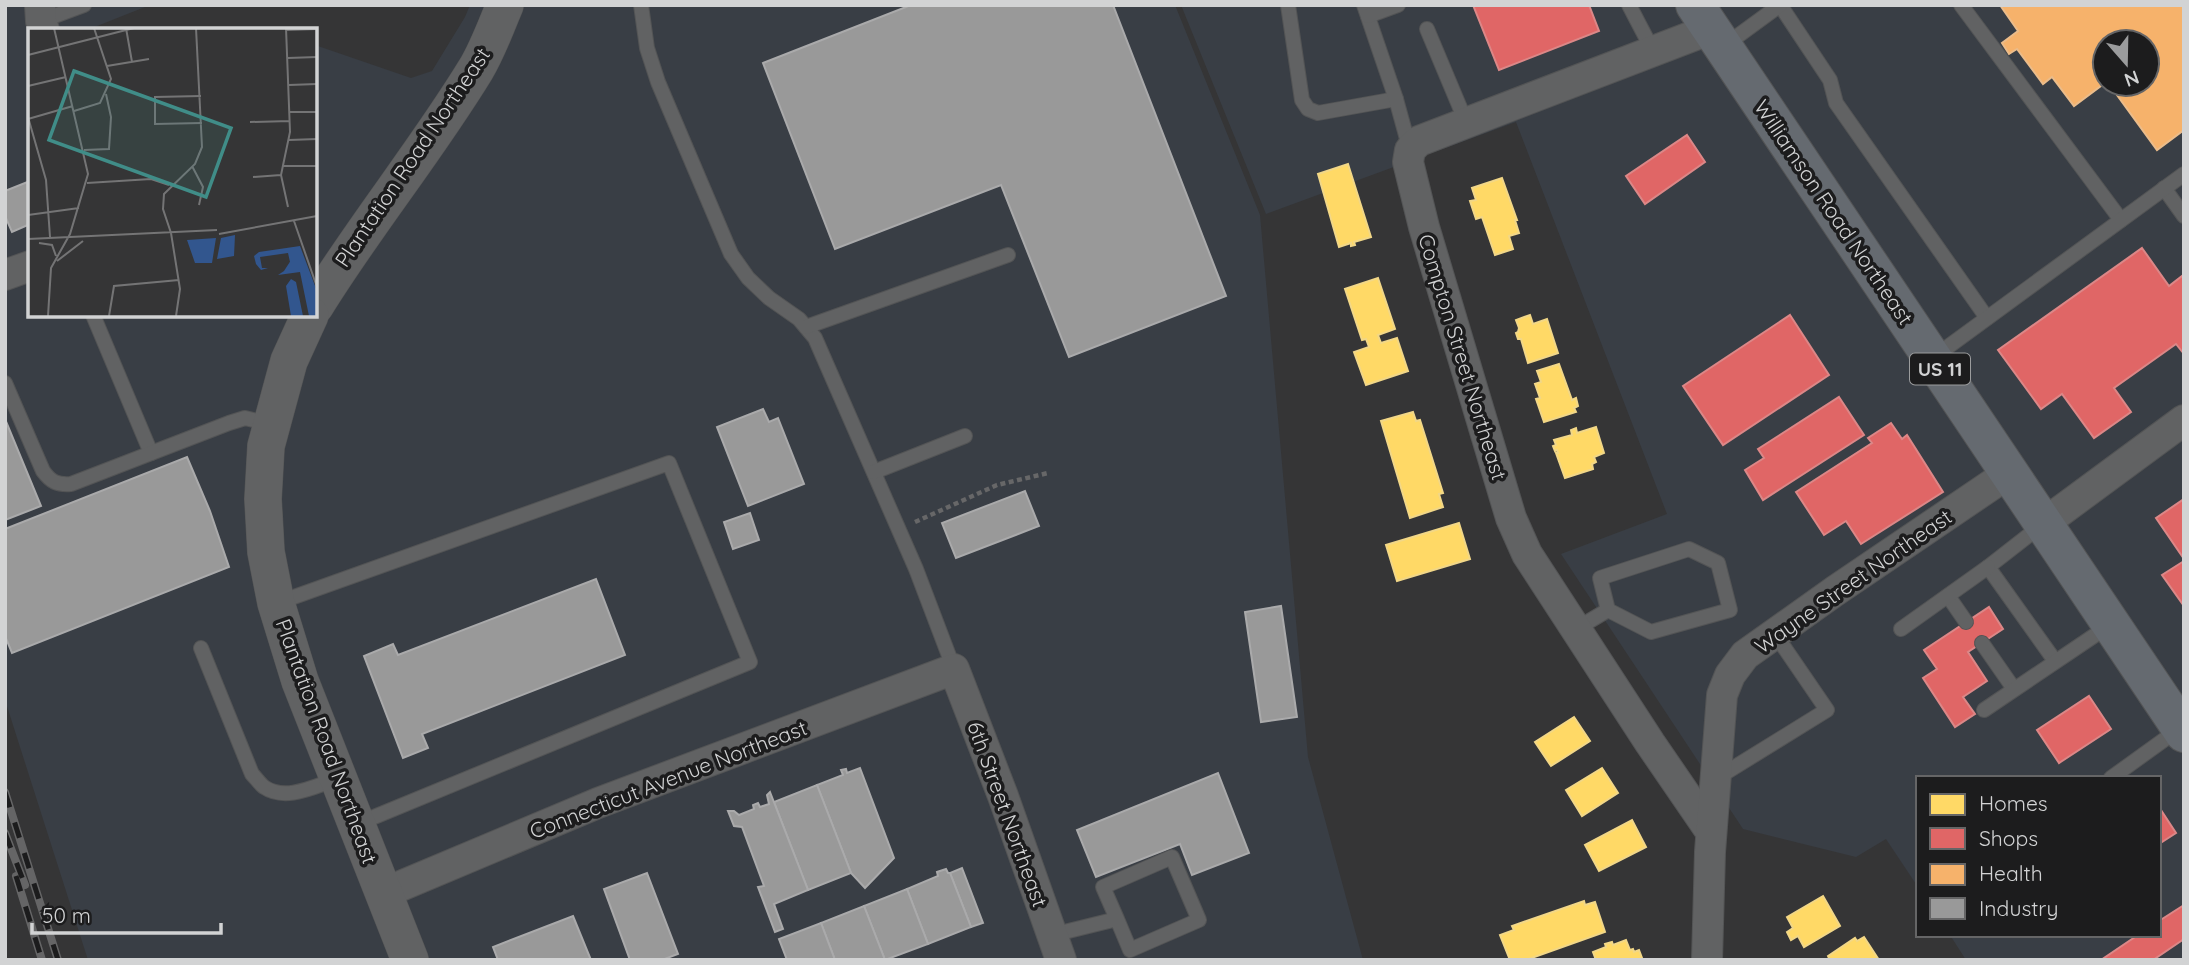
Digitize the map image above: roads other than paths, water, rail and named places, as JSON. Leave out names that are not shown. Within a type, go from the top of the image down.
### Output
[{"type":"main road","name":"Williamson Road Northeast","points":[[1710,27],[2182,731]]},
{"type":"street","name":"Plantation Road Northeast","points":[[317,300],[477,67],[505,5]]},
{"type":"street","points":[[1410,150],[1419,141],[1710,27]]},
{"type":"street","name":"Compton Street Northeast","points":[[1410,150],[1408,162],[1423,227],[1511,518],[1527,554],[1650,743],[1712,832]]},
{"type":"street","points":[[5,275],[28,266]]},
{"type":"street","name":"Plantation Road Northeast","points":[[307,317],[289,361],[266,446],[263,499],[266,552],[276,603],[300,681],[410,960]]},
{"type":"street","points":[[2043,524],[2184,420]]},
{"type":"street","name":"Wayne Street Northeast","points":[[1707,960],[1712,832],[1722,695],[1730,675],[1745,655],[1835,590],[2009,473]]},
{"type":"street","name":"Connecticut Avenue Northeast","points":[[384,893],[598,803],[954,669]]},
{"type":"street","name":"6th Street Northeast","points":[[954,669],[1003,796],[1056,947]]},
{"type":"lane","points":[[41,19],[84,5]]},
{"type":"lane","points":[[641,5],[647,48],[657,82],[731,254],[748,278],[769,298],[799,319],[816,338],[899,531],[954,669]]},
{"type":"lane","points":[[1289,5],[1302,100],[1308,109],[1318,113],[1396,99]]},
{"type":"lane","points":[[1398,5],[1366,11],[1410,150]]},
{"type":"lane","points":[[1629,5],[1653,51]]},
{"type":"lane","points":[[1710,27],[1780,5],[1830,80],[1836,103],[1987,318]]},
{"type":"lane","points":[[1961,5],[2121,220]]},
{"type":"lane","points":[[1427,29],[1466,122]]},
{"type":"lane","points":[[1932,358],[2184,174]]},
{"type":"lane","points":[[2164,188],[2184,216]]},
{"type":"lane","points":[[806,327],[1008,255]]},
{"type":"lane","points":[[94,317],[151,453]]},
{"type":"lane","points":[[5,383],[43,471],[51,482],[62,485],[71,484],[245,418],[271,425]]},
{"type":"lane","points":[[874,472],[965,436]]},
{"type":"lane","points":[[276,603],[669,463],[750,662],[357,824]]},
{"type":"lane","points":[[1901,629],[2043,524]]},
{"type":"lane","points":[[1689,549],[1718,564],[1730,610],[1651,632],[1608,610],[1600,578],[1689,549]]},
{"type":"lane","points":[[1988,566],[2055,662]]},
{"type":"lane","points":[[1948,596],[1966,622]]},
{"type":"lane","points":[[1576,629],[1608,610]]},
{"type":"lane","points":[[1984,710],[2111,625]]},
{"type":"lane","points":[[1717,778],[1827,710],[1775,634]]},
{"type":"lane","points":[[1982,643],[2014,689]]},
{"type":"lane","points":[[201,648],[252,774],[264,787],[276,792],[292,793],[338,778]]},
{"type":"lane","points":[[2114,776],[2182,731]]},
{"type":"lane","points":[[1172,857],[1199,920],[1130,950],[1117,919],[1103,887],[1172,857]]},
{"type":"lane","points":[[1056,947],[1117,919]]},
{"type":"railway","points":[[5,792],[58,960]]},
{"type":"railway","points":[[5,833],[25,885]]},
{"type":"railway","points":[[16,876],[42,960]]}]
